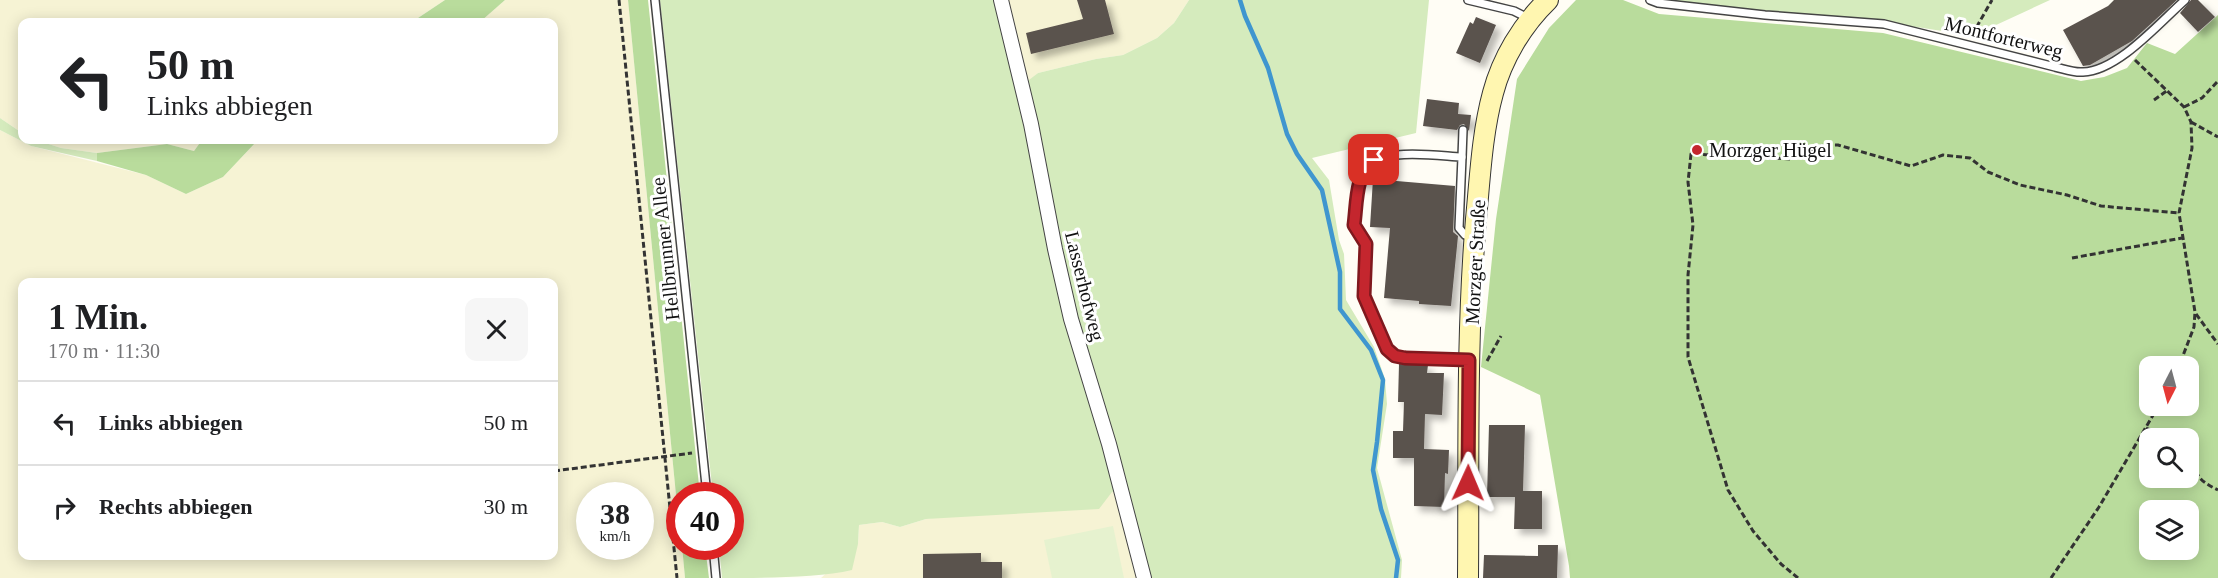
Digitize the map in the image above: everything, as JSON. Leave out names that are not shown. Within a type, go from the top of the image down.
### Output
[{"type":"street","name":"Lasserhofweg","points":[[1001,0],[1035,143],[1054,249],[1071,319],[1109,444],[1144,578]]},
{"type":"street","name":"Morzger Straße","points":[[1468,578],[1477,362],[1475,237],[1487,121],[1493,93],[1511,50],[1531,19],[1548,0]]},
{"type":"lane","name":"Hellbrunner Allee","points":[[655,0],[706,482]]},
{"type":"lane","points":[[1468,0],[1514,11],[1531,19]]},
{"type":"lane","name":"Montforterweg","points":[[1650,0],[1658,3],[1753,14],[1884,24],[2083,72],[2102,67],[2127,52],[2185,0]]},
{"type":"lane","points":[[1463,130],[1459,228],[1465,235],[1475,237]]},
{"type":"lane","points":[[1462,157],[1384,156],[1366,165],[1361,175],[1354,225],[1366,244],[1364,296],[1387,349],[1395,356],[1405,358],[1477,362]]},
{"type":"lane","points":[[714,560],[716,578]]},
{"type":"path","points":[[619,0],[663,457],[677,578]]},
{"type":"path","points":[[1966,45],[1992,0]]},
{"type":"path","points":[[2127,52],[2184,107],[2192,122],[2192,148],[2179,213],[2195,312],[2194,327],[2183,356]]},
{"type":"path","points":[[2184,107],[2202,98],[2218,81]]},
{"type":"path","points":[[2154,100],[2168,90]]},
{"type":"path","points":[[2192,122],[2218,137]]},
{"type":"path","points":[[1798,578],[1781,564],[1753,531],[1728,490],[1688,357],[1688,275],[1693,225],[1688,182],[1691,154],[1792,159],[1823,145],[1839,145],[1911,166],[1943,154],[1970,158],[1988,172],[2020,185],[2067,195],[2101,206],[2179,213]]},
{"type":"path","points":[[2072,258],[2182,238]]},
{"type":"path","points":[[2195,312],[2218,344]]},
{"type":"path","points":[[1477,362],[1501,336]]},
{"type":"path","points":[[2146,428],[2153,416]]},
{"type":"path","points":[[2051,578],[2099,507],[2139,440]]},
{"type":"path","points":[[558,470],[703,452]]},
{"type":"path","points":[[2199,476],[2205,483],[2218,490]]},
{"type":"shaded area","points":[[0,0],[445,0],[418,18],[18,18],[18,130],[0,118]]},
{"type":"shaded area","points":[[505,0],[628,0],[675,482],[666,482],[666,560],[683,560],[685,578],[0,578],[0,130],[18,139],[18,144],[27,144],[146,175],[186,194],[223,177],[254,144],[558,144],[558,18],[485,18]]},
{"type":"shaded area","points":[[1006,0],[1189,0],[1174,23],[1157,38],[1123,55],[1038,73],[1025,84]]},
{"type":"shaded area","points":[[48,144],[167,144],[97,153]]},
{"type":"shaded area","points":[[167,144],[199,144],[194,151]]},
{"type":"shaded area","points":[[1124,489],[1147,578],[821,578],[858,544],[859,525],[882,522],[900,527],[926,519]]},
{"type":"green space","points":[[445,0],[505,0],[485,18],[418,18]]},
{"type":"green space","points":[[628,0],[648,0],[699,482],[675,482]]},
{"type":"green space","points":[[660,0],[1006,0],[1025,83],[1038,73],[1123,55],[1157,38],[1174,23],[1189,0],[1429,0],[1416,133],[1312,158],[1329,180],[1339,240],[1344,254],[1346,300],[1374,347],[1385,379],[1387,404],[1377,468],[1402,560],[1401,578],[1147,578],[1124,489],[1112,492],[1099,509],[926,519],[900,527],[882,522],[859,525],[858,544],[852,570],[806,576],[722,578],[720,560],[744,560],[744,482],[712,482]]},
{"type":"green space","points":[[1576,0],[1623,0],[1659,14],[1883,33],[2081,81],[2104,77],[2127,68],[2147,43],[2175,54],[2218,15],[2218,578],[1570,578],[1540,395],[1481,367],[1496,219],[1517,79],[1549,28]]},
{"type":"green space","points":[[1667,0],[2050,0],[1983,31],[1947,31]]},
{"type":"green space","points":[[0,118],[18,130],[18,139],[0,130]]},
{"type":"green space","points":[[27,144],[48,144],[97,153],[97,161]]},
{"type":"green space","points":[[167,144],[194,151],[199,144],[254,144],[223,177],[186,194],[146,175],[97,161],[97,153]]},
{"type":"green space","points":[[1113,526],[1124,578],[1052,578],[1044,540]]},
{"type":"green space","points":[[683,560],[707,560],[709,578],[685,578]]},
{"type":"building","points":[[1077,0],[1105,0],[1114,34],[1031,54],[1026,33],[1083,19]]},
{"type":"building","points":[[2114,0],[2177,0],[2132,41],[2090,65],[2083,66],[2063,30],[2108,6]]},
{"type":"building","points":[[2191,0],[2198,0],[2215,17],[2198,32],[2180,13]]},
{"type":"building","points":[[1476,17],[1496,25],[1480,63],[1456,53],[1470,22],[1473,24]]},
{"type":"building","points":[[1427,99],[1459,103],[1458,114],[1471,115],[1469,131],[1464,124],[1460,125],[1457,130],[1423,126]]},
{"type":"building","points":[[1373,179],[1455,186],[1453,232],[1458,236],[1451,306],[1419,304],[1419,301],[1384,298],[1390,228],[1370,227]]},
{"type":"building","points":[[1399,364],[1428,365],[1427,373],[1444,373],[1442,415],[1425,414],[1424,449],[1449,450],[1448,474],[1445,473],[1444,507],[1414,506],[1414,458],[1393,458],[1393,431],[1403,431],[1404,402],[1398,402]]},
{"type":"building","points":[[1489,425],[1525,425],[1523,491],[1542,491],[1542,529],[1514,529],[1515,497],[1487,497]]},
{"type":"building","points":[[1538,545],[1558,545],[1557,578],[1483,578],[1484,555],[1538,556]]},
{"type":"building","points":[[981,553],[981,562],[1002,562],[1002,578],[923,578],[923,554]]},
{"type":"waterway","points":[[1240,0],[1268,68],[1287,134],[1297,154],[1322,190],[1340,272],[1340,309],[1371,350],[1383,380],[1373,470],[1381,509],[1398,560],[1396,578]]},
{"type":"place","name":"Morzger Hügel","points":[[1697,150]]},
{"type":"route","points":[[1374,160],[1366,165],[1361,175],[1354,225],[1366,244],[1364,296],[1387,349],[1395,356],[1469,360],[1468,483]]}]
